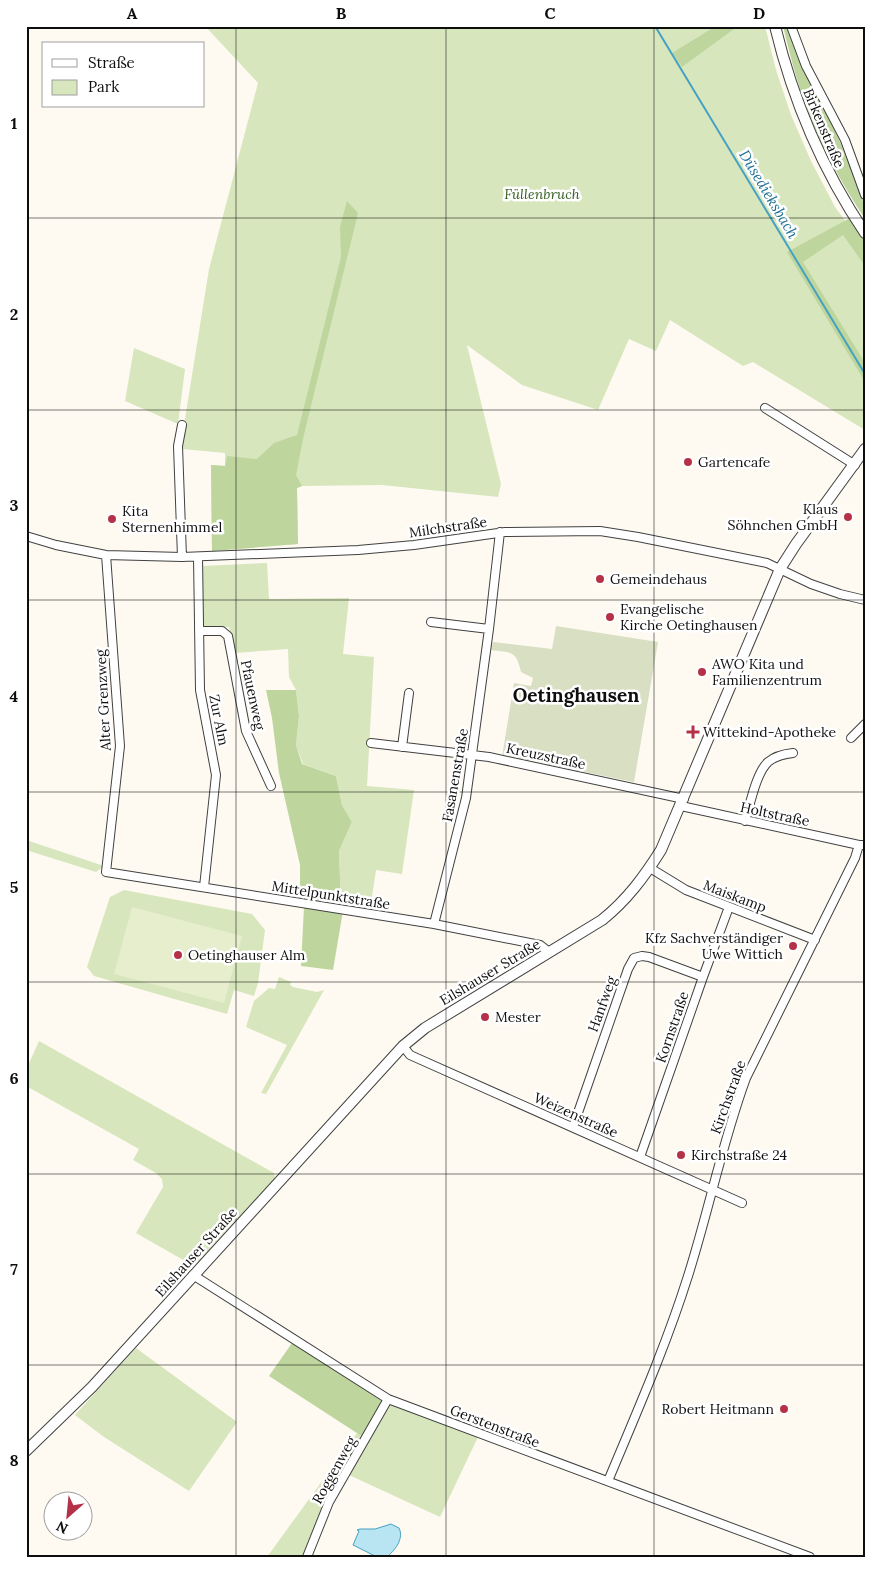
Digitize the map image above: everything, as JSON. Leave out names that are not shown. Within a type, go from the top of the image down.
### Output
[{"type":"street","name":"Birkenstraße","points":[[775,26],[786,68],[808,131],[824,166],[847,207],[865,233]]},
{"type":"street","name":"Birkenstraße","points":[[791,26],[806,66],[844,140],[865,196]]},
{"type":"street","points":[[765,408],[855,465]]},
{"type":"street","points":[[182,425],[178,446],[182,557]]},
{"type":"street","name":"Eilshauser Straße","points":[[26,1451],[92,1388],[403,1046],[425,1028],[585,931],[618,907],[633,891],[661,850],[780,569],[796,544],[865,450]]},
{"type":"street","name":"Milchstraße","points":[[26,536],[56,545],[106,555],[198,557],[358,550],[414,545],[500,532],[600,531],[767,563],[811,584],[865,600]]},
{"type":"street","name":"Fasanenstraße","points":[[434,924],[466,798],[490,629],[500,532]]},
{"type":"street","name":"Alter Grenzweg","points":[[106,555],[120,746],[106,872]]},
{"type":"street","name":"Zur Alm","points":[[198,557],[200,690],[216,775],[204,887]]},
{"type":"street","points":[[430,622],[490,629]]},
{"type":"street","name":"Pfauenweg","points":[[199,632],[222,631],[228,636],[246,731],[271,786]]},
{"type":"street","points":[[402,747],[410,693]]},
{"type":"street","points":[[851,738],[865,724]]},
{"type":"street","name":"Kreuzstraße","points":[[371,743],[472,755],[582,776],[682,802]]},
{"type":"street","points":[[745,821],[765,765],[775,757],[793,753]]},
{"type":"street","name":"Holtstraße","points":[[682,802],[745,821],[862,845]]},
{"type":"street","name":"Kirchstraße","points":[[608,1481],[671,1327],[688,1275],[734,1110],[746,1078],[862,845]]},
{"type":"street","name":"Maiskamp","points":[[650,868],[686,890],[815,940]]},
{"type":"street","name":"Mittelpunktstraße","points":[[106,872],[434,924],[540,944],[549,952]]},
{"type":"street","name":"Kornstraße","points":[[640,1157],[702,977],[729,907]]},
{"type":"street","name":"Hanfweg","points":[[573,1127],[628,968],[634,958],[649,957],[702,977]]},
{"type":"street","name":"Weizenstraße","points":[[403,1046],[410,1054],[742,1203]]},
{"type":"street","name":"Gerstenstraße","points":[[193,1275],[388,1399],[810,1557]]},
{"type":"street","name":"Roggenweg","points":[[307,1557],[329,1502],[388,1399]]},
{"type":"green space","name":"Füllenbruch","points":[[205,26],[765,26],[776,70],[791,115],[811,161],[835,207],[865,248],[865,430],[753,362],[743,366],[670,320],[656,351],[629,339],[598,410],[522,385],[467,345],[501,484],[498,497],[382,485],[302,486],[297,488],[298,544],[212,551],[211,465],[225,466],[225,453],[182,449],[181,444],[209,269],[258,83]]},
{"type":"green space","points":[[716,26],[738,26],[682,67],[672,53]]},
{"type":"green space","points":[[783,26],[787,26],[802,63],[837,134],[861,195],[865,219],[834,167],[814,125],[797,79]]},
{"type":"green space","points":[[347,201],[358,213],[296,475],[302,486],[297,488],[298,544],[212,551],[211,465],[225,466],[227,456],[257,459],[274,443],[297,435],[341,257],[340,227]]},
{"type":"green space","points":[[850,218],[865,240],[865,266],[843,235],[803,262],[865,363],[865,382],[787,252]]},
{"type":"green space","points":[[134,348],[185,369],[178,424],[125,401]]},
{"type":"green space","points":[[267,563],[269,599],[349,598],[343,654],[374,657],[367,786],[414,790],[402,874],[376,870],[370,909],[341,904],[339,851],[352,822],[342,805],[336,776],[303,764],[296,745],[299,716],[296,690],[289,677],[288,649],[235,653],[229,627],[203,628],[202,566]]},
{"type":"green space","points":[[556,626],[658,642],[634,782],[502,757],[514,683],[531,686],[533,678],[521,672],[515,656],[512,654],[491,650],[493,642],[552,649]]},
{"type":"green space","points":[[266,690],[296,690],[299,716],[296,745],[302,764],[336,776],[342,805],[352,822],[339,851],[341,904],[300,898],[300,865],[279,773],[272,718]]},
{"type":"green space","points":[[26,840],[104,866],[96,872],[26,850]]},
{"type":"green space","points":[[124,890],[252,914],[265,930],[258,983],[254,996],[234,990],[227,1014],[94,976],[87,967],[110,897]]},
{"type":"green space","points":[[304,906],[343,911],[333,970],[301,966]]},
{"type":"green space","name":"Oetinghauser Alm","points":[[132,907],[242,936],[224,1003],[114,974]]},
{"type":"green space","points":[[279,977],[291,982],[290,985],[293,987],[317,992],[324,990],[266,1094],[261,1093],[287,1045],[246,1027],[254,1001],[269,988],[275,989]]},
{"type":"green space","points":[[39,1041],[274,1173],[275,1179],[197,1264],[192,1265],[136,1233],[163,1187],[162,1179],[156,1173],[133,1160],[139,1149],[26,1086],[26,1070]]},
{"type":"green space","points":[[292,1343],[383,1401],[363,1437],[269,1376]]},
{"type":"green space","points":[[136,1348],[237,1422],[189,1491],[104,1437],[75,1415]]},
{"type":"green space","points":[[389,1404],[478,1437],[440,1517],[349,1475]]},
{"type":"green space","points":[[357,1433],[363,1437],[304,1557],[267,1557]]},
{"type":"water","points":[[391,1524],[399,1528],[401,1536],[396,1547],[388,1556],[377,1557],[353,1545],[359,1531],[357,1530],[375,1529]]},
{"type":"waterway","name":"Düsedieksbach","points":[[655,26],[865,374]]},
{"type":"place","name":"Gartencafe","points":[[688,462]]},
{"type":"place","name":"Klaus Söhnchen GmbH","points":[[848,517]]},
{"type":"place","name":"Kita Sternenhimmel","points":[[112,519]]},
{"type":"place","name":"Gemeindehaus","points":[[600,579]]},
{"type":"place","name":"Evangelische Kirche Oetinghausen","points":[[610,617]]},
{"type":"place","name":"AWO Kita und Familienzentrum","points":[[702,672]]},
{"type":"place","name":"Wittekind-Apotheke","points":[[693,732]]},
{"type":"place","name":"Kfz Sachverständiger Uwe Wittich","points":[[793,946]]},
{"type":"place","name":"Oetinghauser Alm","points":[[178,955]]},
{"type":"place","name":"Mester","points":[[485,1017]]},
{"type":"place","name":"Kirchstraße 24","points":[[681,1155]]},
{"type":"place","name":"Robert Heitmann","points":[[784,1409]]},
{"type":"district","name":"Oetinghausen","points":[[576,695]]}]
